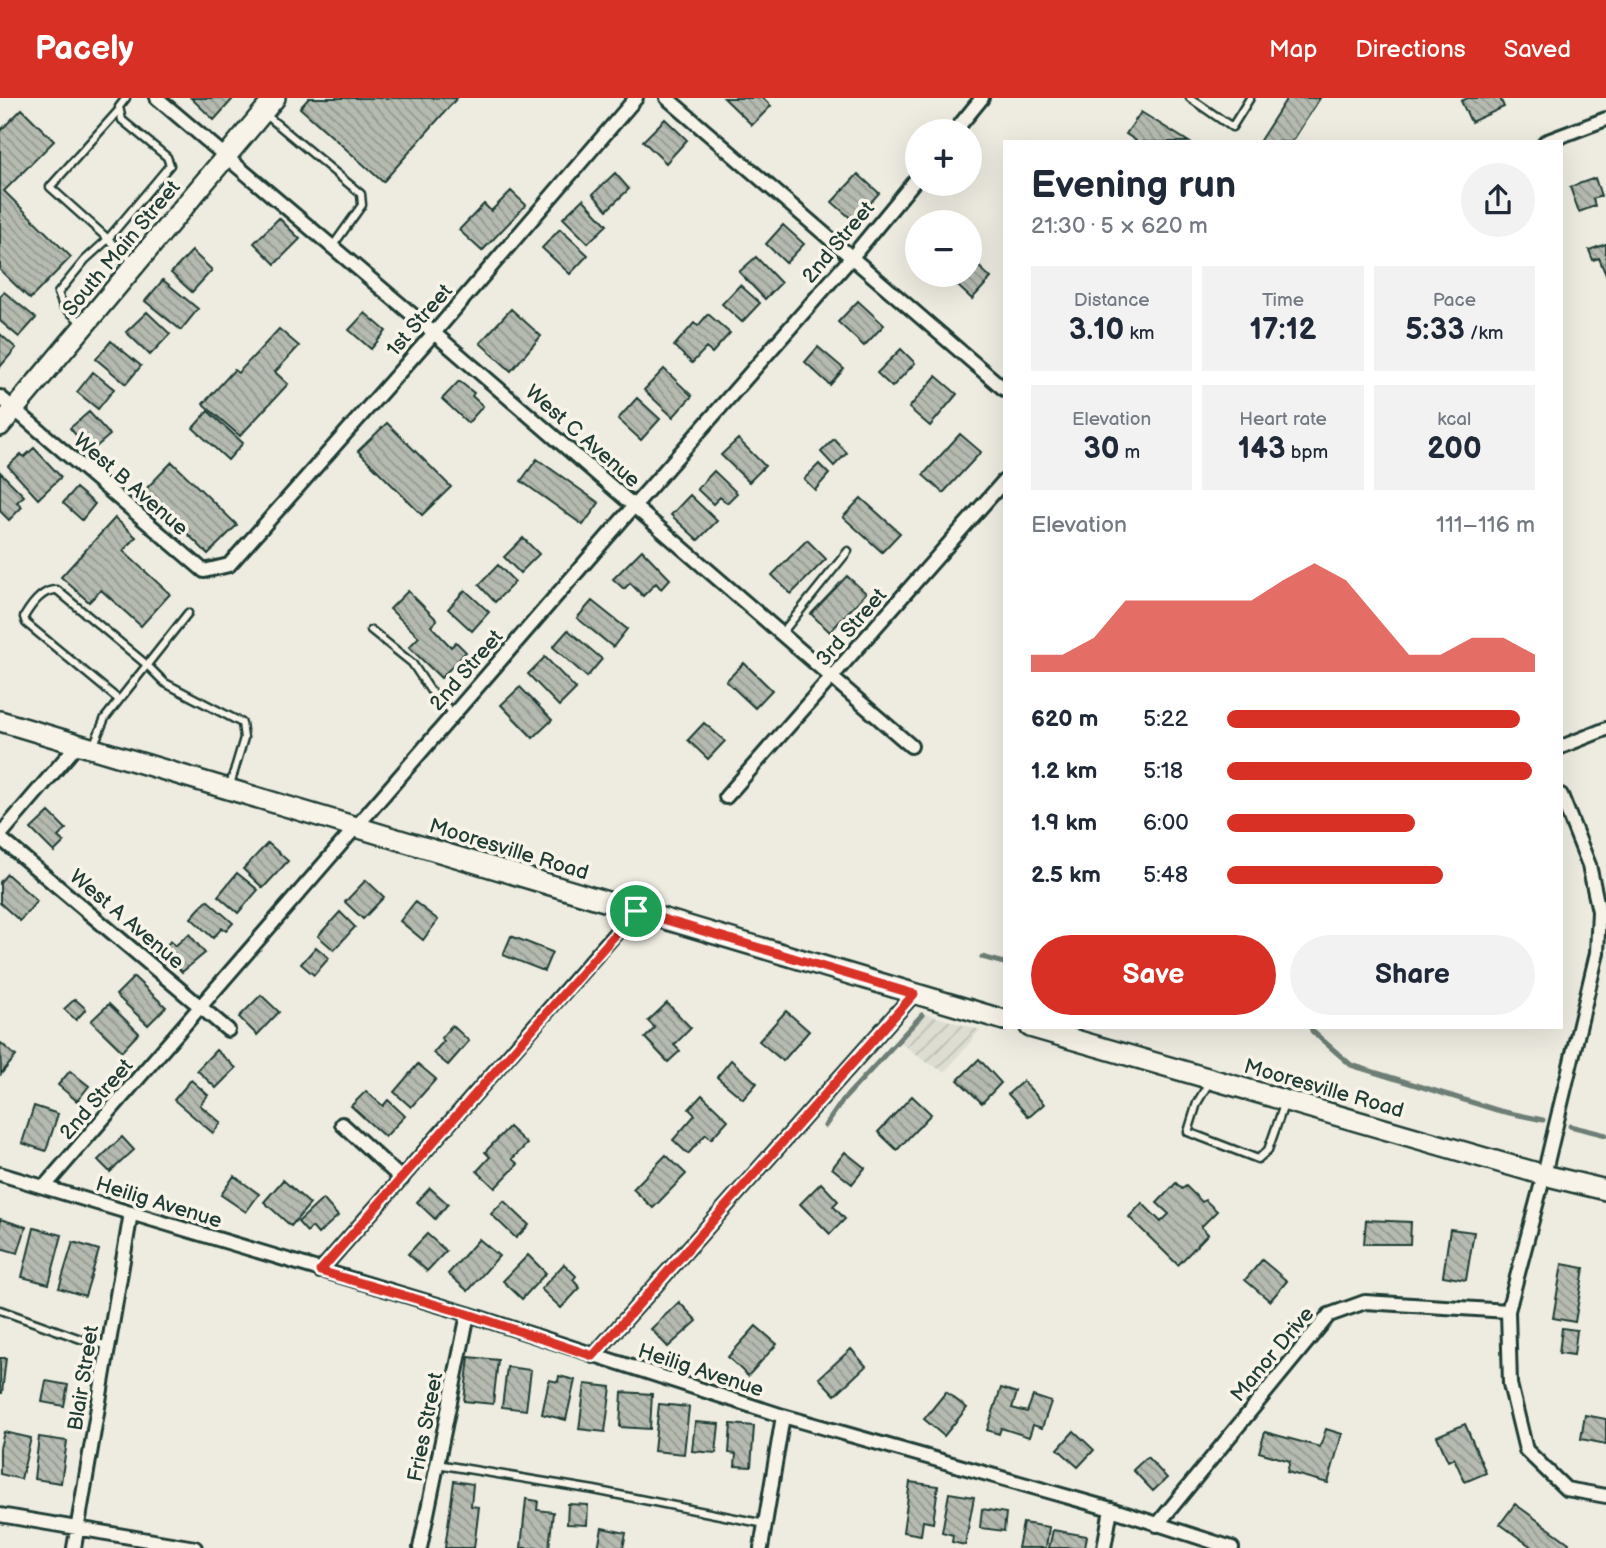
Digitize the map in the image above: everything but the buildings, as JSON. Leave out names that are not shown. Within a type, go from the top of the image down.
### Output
[{"type":"main road","name":"South Main Street","points":[[0,426],[7,403],[85,326],[270,105]]},
{"type":"main road","name":"Mooresville Road","points":[[0,721],[1003,1020]]},
{"type":"main road","name":"Mooresville Road","points":[[1037,1029],[1544,1175],[1606,1190]]},
{"type":"street","name":"West C Avenue","points":[[157,98],[911,746]]},
{"type":"street","name":"1st Street","points":[[229,565],[636,98]]},
{"type":"street","points":[[667,98],[1003,388]]},
{"type":"street","points":[[965,119],[982,98]]},
{"type":"street","points":[[1550,140],[1606,119]]},
{"type":"street","name":"2nd Street","points":[[44,1188],[905,193]]},
{"type":"street","name":"West B Avenue","points":[[7,403],[204,571],[229,565]]},
{"type":"street","name":"3rd Street","points":[[726,797],[1003,482]]},
{"type":"street","points":[[1563,746],[1606,729]]},
{"type":"street","points":[[0,836],[84,747]]},
{"type":"street","points":[[1563,800],[1589,865],[1599,911],[1597,953],[1544,1175],[1508,1311],[1510,1384],[1526,1450],[1566,1489],[1606,1496]]},
{"type":"street","name":"West A Avenue","points":[[0,836],[228,1030]]},
{"type":"street","points":[[320,1271],[636,911]]},
{"type":"street","points":[[593,1356],[914,994]]},
{"type":"street","points":[[342,1124],[402,1179]]},
{"type":"street","name":"Heilig Avenue","points":[[0,1174],[468,1314],[783,1416],[1111,1509],[1232,1548]]},
{"type":"street","name":"Blair Street","points":[[74,1548],[131,1213]]},
{"type":"street","name":"Manor Drive","points":[[1157,1525],[1329,1314],[1365,1302],[1508,1311]]},
{"type":"street","name":"Fries Street","points":[[420,1548],[468,1314]]},
{"type":"street","points":[[761,1548],[783,1416]]},
{"type":"street","points":[[1104,1548],[1111,1509]]},
{"type":"street","points":[[0,1515],[195,1548]]},
{"type":"lane","points":[[126,98],[119,110],[50,187],[136,265]]},
{"type":"lane","points":[[1190,98],[1232,127],[1250,98]]},
{"type":"lane","points":[[270,105],[360,194],[362,205],[332,247]]},
{"type":"lane","points":[[85,326],[63,306],[58,293],[170,165],[167,157],[122,120],[119,110]]},
{"type":"lane","points":[[782,633],[848,551]]},
{"type":"lane","points":[[119,700],[26,623],[24,617],[27,611],[44,593],[57,590],[165,683],[242,723],[244,738],[229,789]]},
{"type":"lane","points":[[84,747],[188,613]]},
{"type":"lane","points":[[371,631],[412,663],[430,690],[454,714]]},
{"type":"lane","points":[[1211,1079],[1197,1103],[1188,1132],[1258,1159],[1268,1150],[1286,1101]]},
{"type":"lane","points":[[0,1310],[89,1342],[107,1345]]},
{"type":"lane","points":[[437,1464],[594,1490],[765,1524]]},
{"type":"shaded area","points":[[920,1012],[980,1030],[945,1072],[924,1061],[896,1039]]},
{"type":"waterway","points":[[982,957],[1003,963]]},
{"type":"waterway","points":[[825,1126],[843,1100],[922,1015]]},
{"type":"waterway","points":[[1312,1029],[1351,1065],[1500,1111],[1543,1120]]},
{"type":"waterway","points":[[1570,1126],[1606,1135]]},
{"type":"route","points":[[636,911],[914,994],[593,1356],[468,1314],[320,1271],[402,1179],[636,911]]}]
